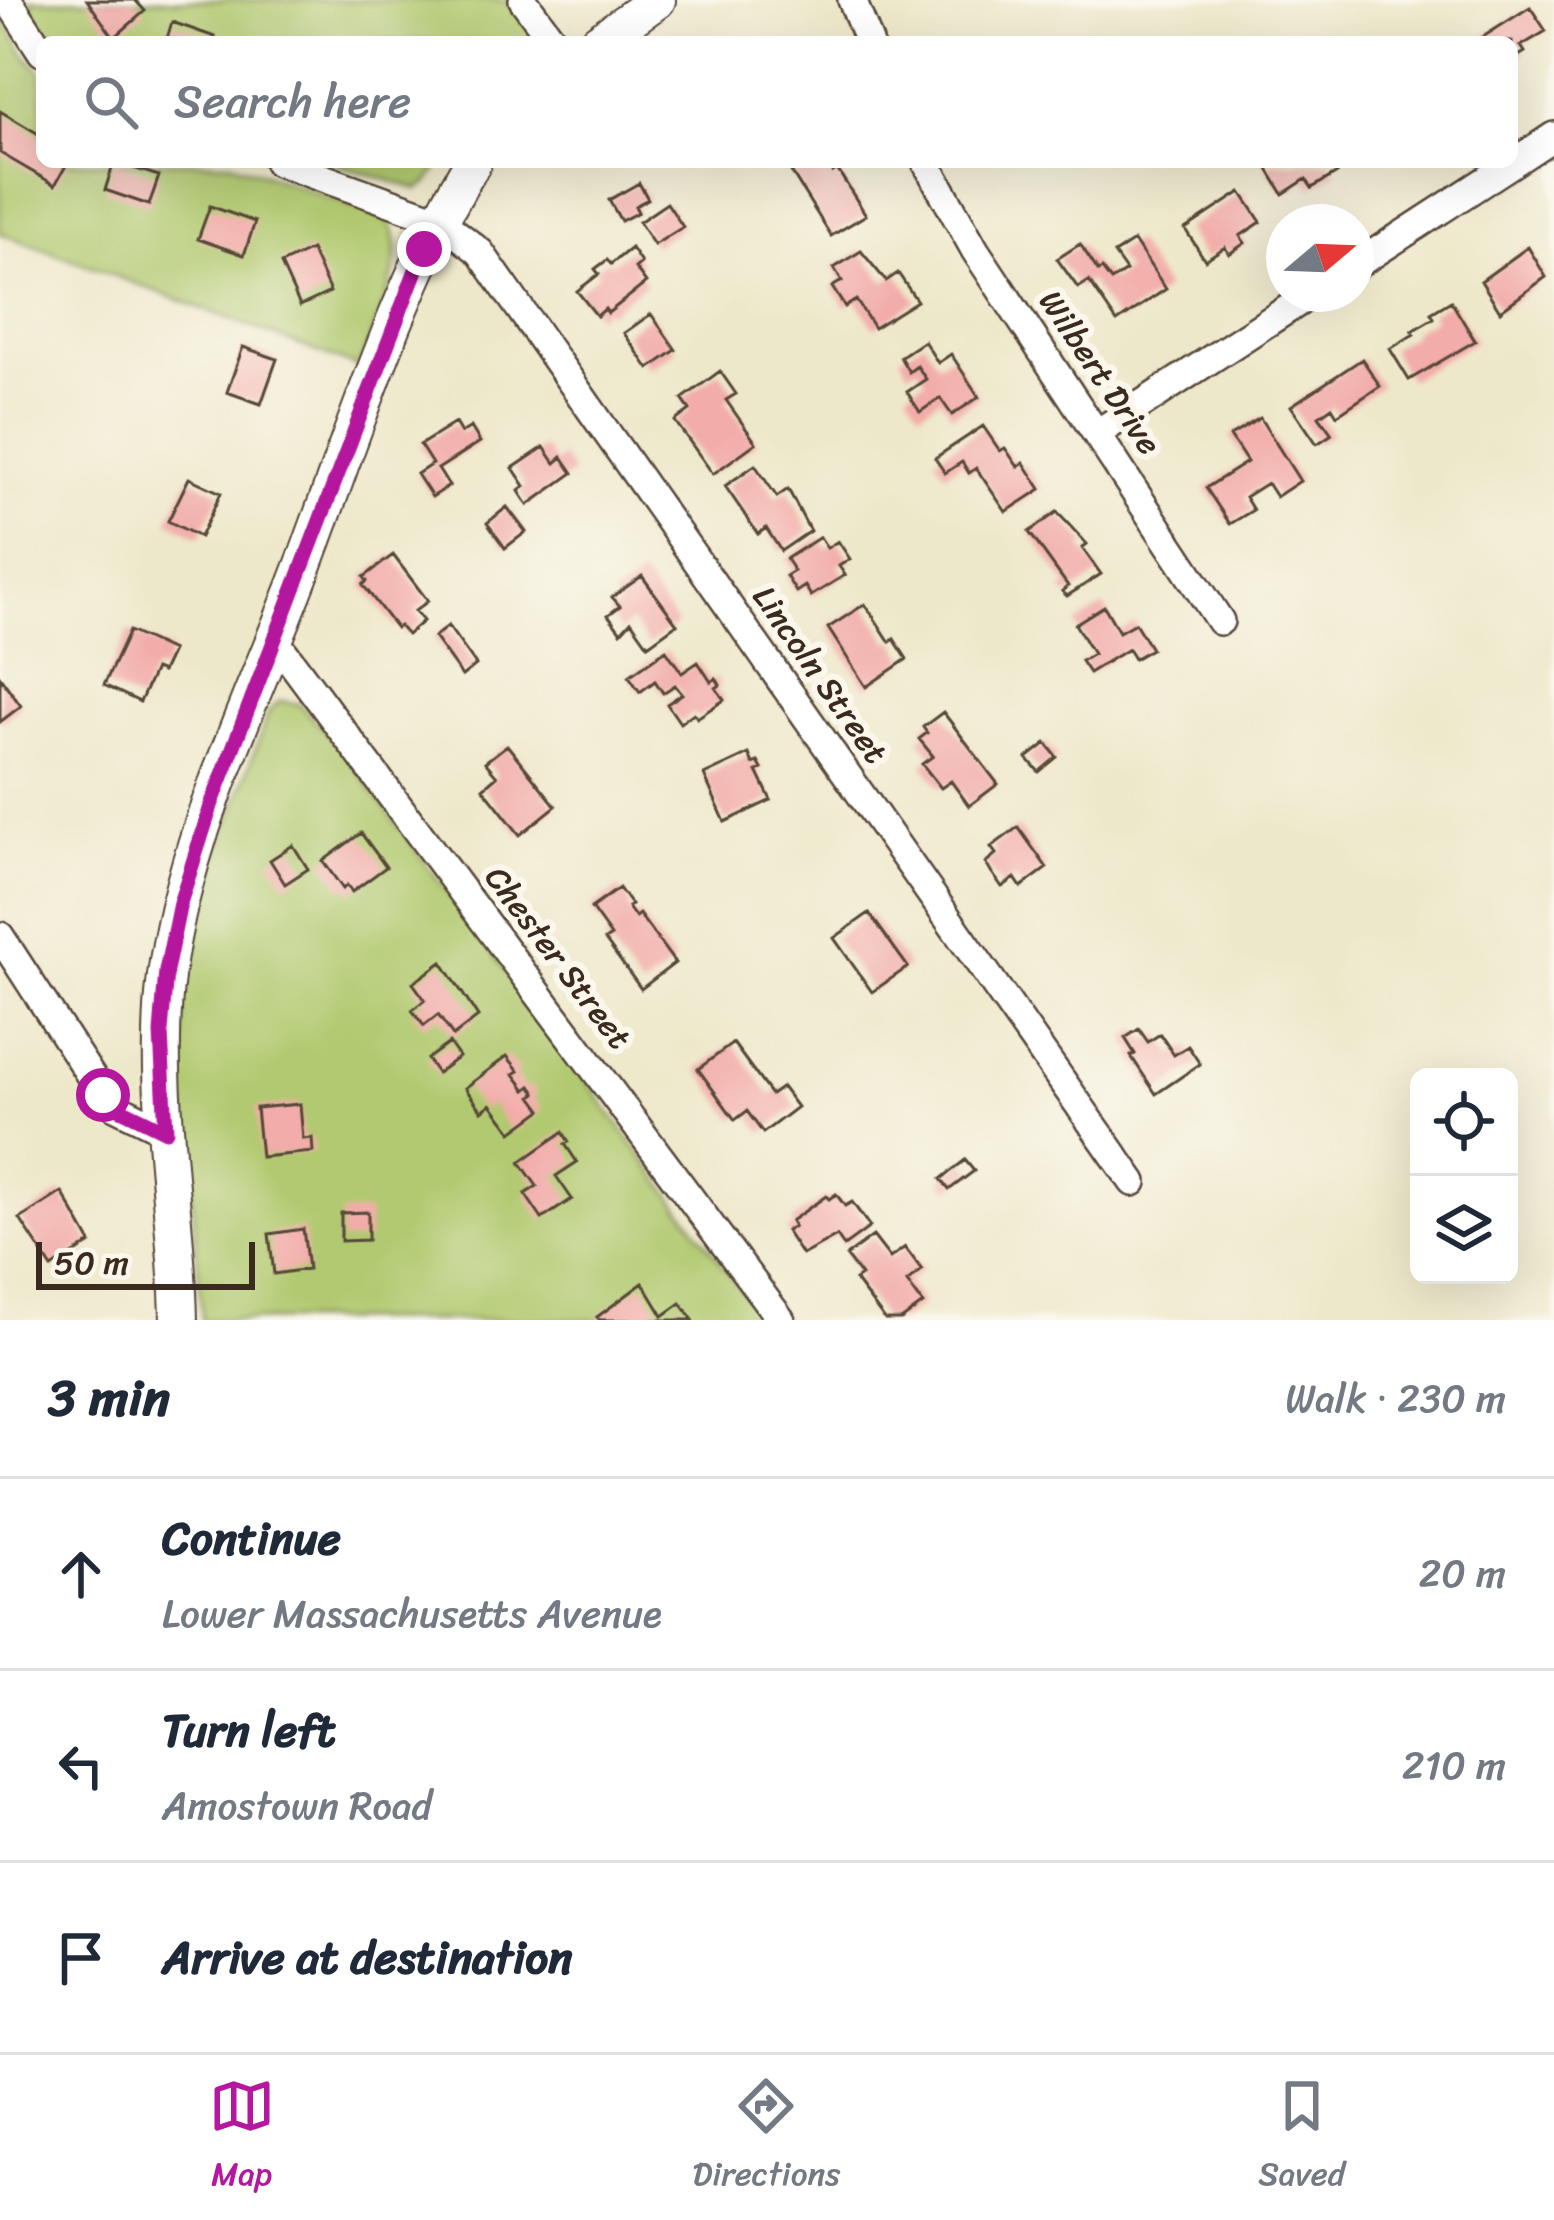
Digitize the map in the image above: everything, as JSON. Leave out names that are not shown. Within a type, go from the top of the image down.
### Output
[{"type":"street","points":[[8,0],[36,43]]},
{"type":"street","points":[[524,0],[550,36]]},
{"type":"street","points":[[606,36],[657,0]]},
{"type":"street","points":[[852,0],[866,36]]},
{"type":"street","points":[[1518,159],[1554,136]]},
{"type":"street","points":[[295,168],[438,219]]},
{"type":"street","points":[[179,1320],[161,1033],[172,940],[212,803],[438,219],[469,168]]},
{"type":"street","name":"Wilbert Drive","points":[[929,168],[976,250],[1220,621]]},
{"type":"street","points":[[1374,253],[1505,168]]},
{"type":"street","name":"Lincoln Street","points":[[438,219],[480,252],[1133,1182]]},
{"type":"street","points":[[1099,432],[1283,312]]},
{"type":"street","name":"Chester Street","points":[[275,640],[781,1320]]},
{"type":"street","points":[[0,935],[103,1095],[166,1131]]},
{"type":"green space","points":[[29,0],[510,0],[532,36],[48,36]]},
{"type":"green space","points":[[0,15],[36,66],[36,168],[248,168],[386,218],[396,250],[388,291],[358,367],[0,233]]},
{"type":"green space","points":[[348,168],[438,168],[418,189]]},
{"type":"green space","points":[[280,701],[299,704],[341,748],[763,1320],[202,1320],[183,1084],[184,987],[200,902],[269,711]]},
{"type":"building","points":[[87,0],[135,0],[145,11],[113,36]]},
{"type":"building","points":[[1530,7],[1546,31],[1521,46],[1525,52],[1518,56],[1518,36],[1484,36]]},
{"type":"building","points":[[172,22],[212,36],[168,36]]},
{"type":"building","points":[[0,111],[36,132],[36,168],[65,168],[55,185],[0,153]]},
{"type":"building","points":[[112,168],[159,176],[149,205],[105,190]]},
{"type":"building","points":[[789,168],[837,169],[866,215],[831,236]]},
{"type":"building","points":[[1267,168],[1334,168],[1337,173],[1312,188],[1306,179],[1283,194]]},
{"type":"building","points":[[639,183],[648,199],[635,206],[638,212],[621,221],[609,200]]},
{"type":"building","points":[[1241,192],[1261,222],[1240,236],[1245,243],[1229,254],[1225,247],[1205,260],[1185,229]]},
{"type":"building","points":[[667,203],[683,227],[654,245],[639,222]]},
{"type":"building","points":[[210,206],[255,222],[244,255],[198,239]]},
{"type":"building","points":[[1134,241],[1166,289],[1117,322],[1089,281],[1078,288],[1057,259],[1080,244],[1111,281],[1126,271],[1114,254]]},
{"type":"building","points":[[1528,247],[1546,277],[1500,311],[1481,281]]},
{"type":"building","points":[[631,248],[641,263],[635,268],[646,283],[608,313],[605,309],[597,316],[577,291],[599,274],[595,269],[607,260],[611,264]]},
{"type":"building","points":[[311,250],[330,292],[300,306],[281,264]]},
{"type":"building","points":[[861,251],[886,281],[898,273],[917,301],[874,328],[856,300],[845,307],[832,287],[842,281],[834,268]]},
{"type":"building","points":[[1451,301],[1475,341],[1409,380],[1390,349]]},
{"type":"building","points":[[651,314],[676,350],[649,369],[624,333]]},
{"type":"building","points":[[924,341],[938,363],[951,354],[979,397],[952,415],[940,398],[920,412],[907,392],[926,379],[917,366],[909,372],[900,357]]},
{"type":"building","points":[[243,347],[277,359],[261,404],[227,392]]},
{"type":"building","points":[[1362,359],[1380,386],[1337,415],[1332,407],[1319,416],[1332,434],[1317,444],[1291,406]]},
{"type":"building","points":[[720,371],[736,394],[726,400],[756,443],[713,474],[675,421],[690,410],[682,399]]},
{"type":"building","points":[[1260,418],[1300,481],[1276,497],[1267,483],[1245,497],[1253,510],[1230,524],[1206,488],[1247,462],[1230,436]]},
{"type":"building","points":[[455,423],[461,433],[471,427],[480,442],[438,469],[449,486],[432,497],[417,474],[432,464],[420,445]]},
{"type":"building","points":[[983,426],[1000,451],[1005,448],[1018,467],[1024,463],[1041,489],[1006,512],[976,468],[969,473],[962,462],[945,473],[935,458]]},
{"type":"building","points":[[544,447],[555,463],[562,457],[573,473],[528,505],[519,491],[525,486],[513,468]]},
{"type":"building","points":[[755,465],[777,497],[788,489],[810,531],[781,551],[766,528],[758,534],[725,486]]},
{"type":"building","points":[[189,478],[221,493],[200,537],[168,521]]},
{"type":"building","points":[[507,507],[526,532],[505,548],[487,523]]},
{"type":"building","points":[[1057,512],[1087,544],[1082,548],[1101,574],[1067,596],[1062,591],[1068,586],[1029,532]]},
{"type":"building","points":[[820,537],[827,548],[838,541],[850,559],[839,566],[845,575],[811,596],[805,586],[796,592],[786,576],[794,571],[786,559]]},
{"type":"building","points":[[393,555],[428,601],[415,611],[423,621],[407,635],[396,628],[363,585],[364,577]]},
{"type":"building","points":[[642,576],[677,624],[648,645],[631,621],[621,632],[608,615],[620,606],[612,597]]},
{"type":"building","points":[[865,604],[907,659],[866,687],[828,628]]},
{"type":"building","points":[[1104,606],[1119,632],[1135,623],[1151,649],[1134,659],[1128,649],[1089,673],[1081,661],[1093,654],[1075,624]]},
{"type":"building","points":[[448,626],[476,665],[462,676],[434,637]]},
{"type":"building","points":[[129,631],[172,651],[162,672],[155,669],[140,702],[104,685]]},
{"type":"building","points":[[666,650],[682,673],[698,662],[711,682],[716,678],[724,700],[680,723],[667,704],[682,694],[675,685],[663,693],[655,681],[640,692],[629,676]]},
{"type":"building","points":[[0,677],[21,706],[0,722]]},
{"type":"building","points":[[943,712],[998,784],[969,806],[951,781],[941,788],[922,764],[933,756],[919,739],[927,733],[923,727]]},
{"type":"building","points":[[1046,743],[1057,757],[1039,772],[1027,758]]},
{"type":"building","points":[[507,745],[556,806],[520,835],[483,788],[497,776],[485,762]]},
{"type":"building","points":[[749,754],[762,769],[757,771],[771,800],[725,822],[704,775]]},
{"type":"building","points":[[1018,827],[1047,868],[1021,887],[1015,878],[1002,887],[985,863],[996,854],[991,847]]},
{"type":"building","points":[[361,833],[386,867],[352,892],[347,885],[343,889],[323,861]]},
{"type":"building","points":[[293,845],[308,869],[285,884],[270,860]]},
{"type":"building","points":[[619,888],[635,917],[639,914],[675,963],[641,989],[605,940],[611,936],[591,908]]},
{"type":"building","points":[[869,913],[908,967],[872,992],[834,938]]},
{"type":"building","points":[[442,962],[478,1017],[453,1036],[438,1015],[424,1026],[412,1010],[425,1000],[413,983]]},
{"type":"building","points":[[1139,1029],[1148,1042],[1160,1034],[1174,1055],[1188,1046],[1200,1064],[1156,1094],[1125,1038]]},
{"type":"building","points":[[449,1043],[459,1057],[437,1073],[427,1059]]},
{"type":"building","points":[[733,1043],[771,1095],[782,1087],[797,1107],[763,1133],[747,1111],[735,1120],[698,1069]]},
{"type":"building","points":[[507,1056],[526,1090],[531,1086],[536,1093],[532,1096],[542,1110],[512,1132],[491,1104],[482,1111],[465,1088]]},
{"type":"building","points":[[300,1104],[303,1139],[312,1138],[313,1152],[261,1157],[256,1108]]},
{"type":"building","points":[[563,1132],[577,1162],[556,1176],[572,1199],[542,1219],[525,1194],[537,1186],[520,1162]]},
{"type":"building","points":[[965,1160],[974,1171],[949,1190],[941,1179]]},
{"type":"building","points":[[62,1192],[91,1243],[52,1268],[20,1219]]},
{"type":"building","points":[[836,1194],[845,1206],[852,1202],[870,1227],[844,1246],[837,1236],[802,1255],[786,1231],[794,1226],[791,1221]]},
{"type":"building","points":[[368,1212],[368,1240],[341,1241],[341,1213]]},
{"type":"building","points":[[303,1229],[308,1269],[274,1274],[269,1234]]},
{"type":"building","points":[[873,1236],[890,1258],[905,1247],[922,1270],[907,1282],[923,1304],[901,1320],[885,1320],[855,1280],[861,1276],[846,1256]]},
{"type":"building","points":[[643,1283],[663,1316],[681,1303],[693,1320],[597,1317]]},
{"type":"route","points":[[103,1095],[166,1131],[161,1033],[166,971],[180,903],[212,803],[424,249]]}]
